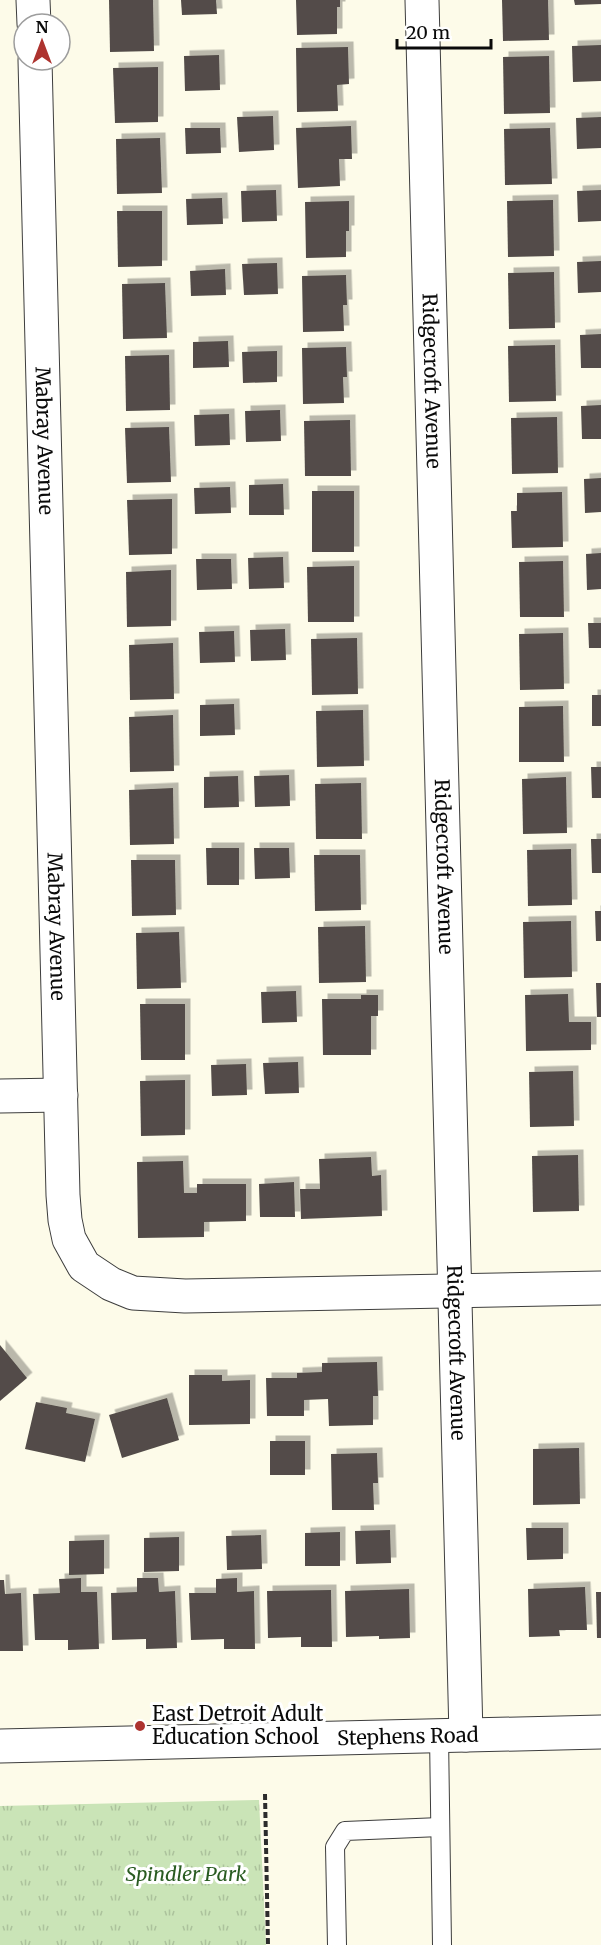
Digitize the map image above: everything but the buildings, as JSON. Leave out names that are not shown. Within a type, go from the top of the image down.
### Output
[{"type":"street","name":"Ridgecroft Avenue","points":[[422,0],[454,1291],[452,1735]]},
{"type":"street","name":"Mabray Avenue","points":[[35,72],[63,1195],[69,1239],[84,1266],[111,1284],[133,1293],[184,1296],[601,1288]]},
{"type":"street","points":[[0,1096],[61,1095]]},
{"type":"street","name":"Stephens Road","points":[[0,1746],[601,1732]]},
{"type":"lane","points":[[442,1945],[440,1827],[452,1735]]},
{"type":"lane","points":[[337,1945],[335,1847],[345,1831],[440,1827]]},
{"type":"path","points":[[265,1794],[268,1945]]},
{"type":"green space","name":"Spindler Park","points":[[259,1800],[266,1945],[0,1945],[0,1806]]},
{"type":"place","name":"East Detroit Adult Education School","points":[[140,1726]]}]
